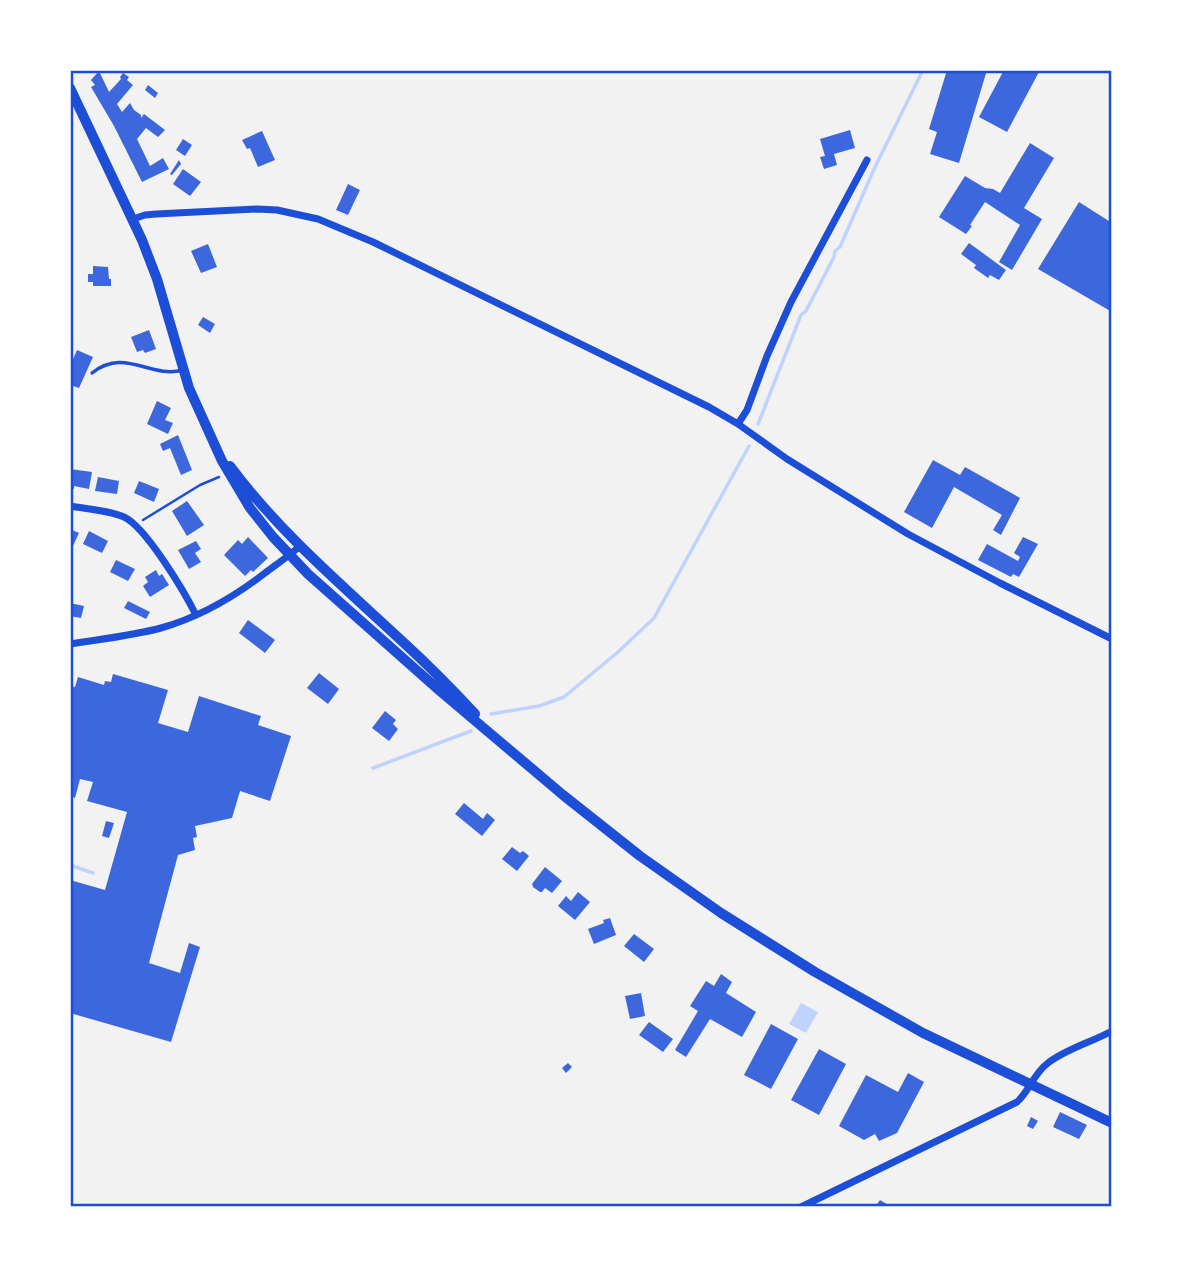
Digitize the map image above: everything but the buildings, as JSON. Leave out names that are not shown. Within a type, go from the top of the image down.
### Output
[{"type":"street","points":[[70,88],[133,219],[157,279],[196,406],[229,475],[250,508],[290,555],[334,598],[563,795],[623,843],[728,918],[863,1000],[952,1048],[1109,1121]]},
{"type":"street","points":[[738,425],[747,410],[787,309],[867,160]]},
{"type":"street","points":[[133,219],[156,214],[257,209],[287,211],[318,219],[360,236],[689,397],[738,425],[787,459],[908,534],[1112,639]]},
{"type":"street","points":[[214,443],[251,493],[300,546],[418,656],[503,743]]},
{"type":"street","points":[[70,506],[120,515],[136,525],[148,538],[196,615]]},
{"type":"street","points":[[70,645],[161,628],[196,615],[236,594],[300,546]]},
{"type":"street","points":[[801,1207],[1017,1101],[1046,1064],[1112,1031]]},
{"type":"lane","points":[[92,373],[103,365],[115,362],[128,362],[170,372],[183,370]]},
{"type":"path","points":[[136,525],[206,482],[229,475]]},
{"type":"water","points":[[801,1003],[818,1012],[806,1033],[789,1024]]},
{"type":"waterway","points":[[758,424],[801,315],[806,311],[835,251],[840,247],[875,167],[923,70]]},
{"type":"waterway","points":[[491,714],[539,706],[564,697],[654,618],[749,446]]},
{"type":"waterway","points":[[373,768],[471,731]]},
{"type":"waterway","points":[[70,865],[93,873]]}]
